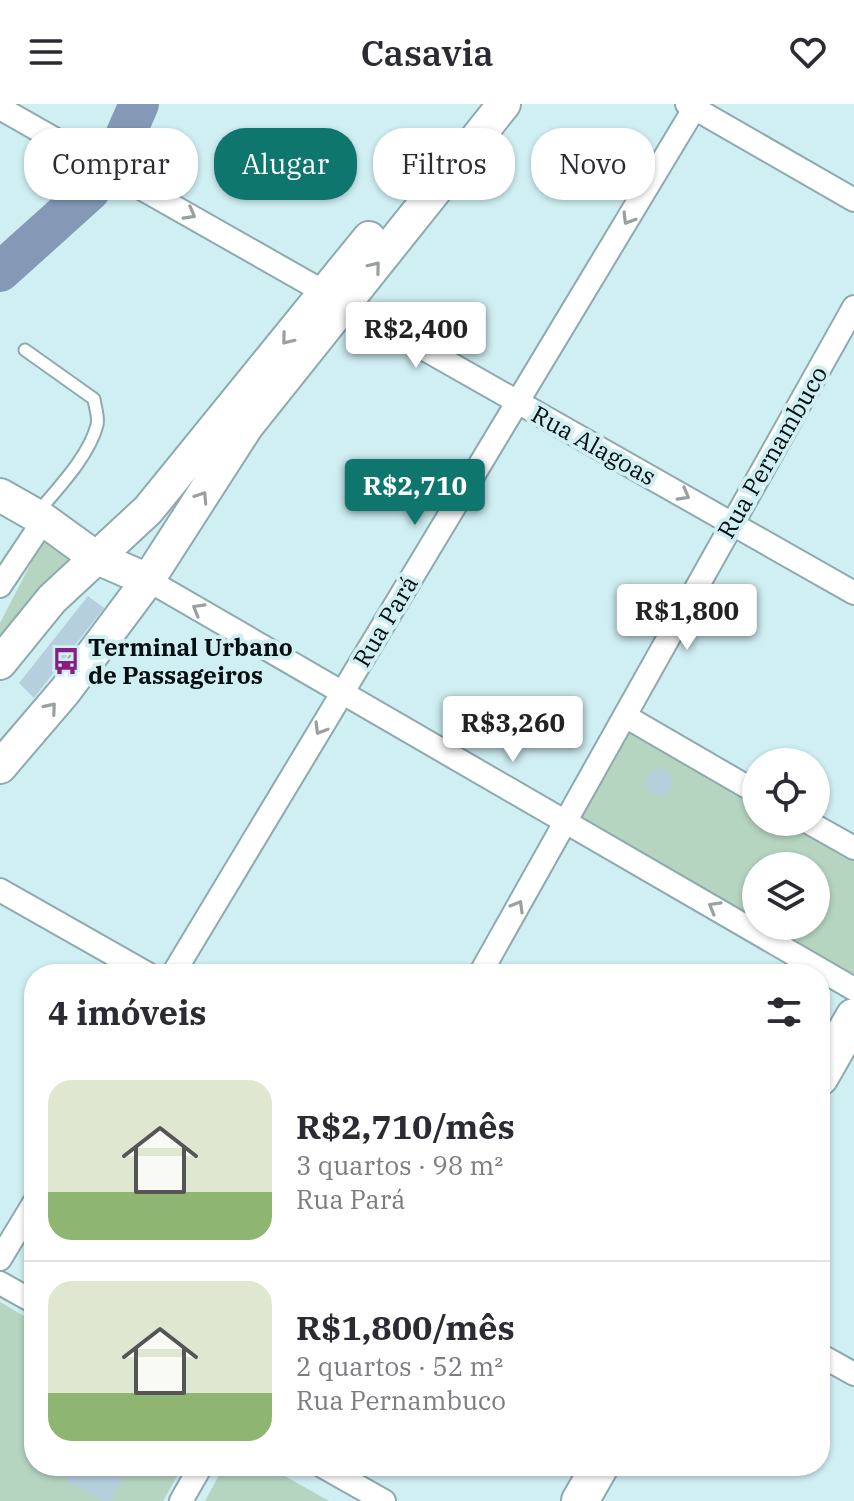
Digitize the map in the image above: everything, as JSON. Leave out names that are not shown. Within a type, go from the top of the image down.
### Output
[{"type":"main road","points":[[0,663],[52,599],[148,510],[238,418],[484,112]]},
{"type":"main road","points":[[0,767],[65,691],[148,580],[238,418]]},
{"type":"main road","points":[[0,495],[40,518],[95,557],[148,580]]},
{"type":"main road","points":[[830,1059],[854,1017]]},
{"type":"main road","points":[[580,1501],[594,1476]]},
{"type":"street","points":[[693,105],[854,200]]},
{"type":"street","name":"Rua Pará","points":[[179,964],[693,105]]},
{"type":"street","name":"Rua Alagoas","points":[[0,108],[854,593]]},
{"type":"street","name":"Rua Pernambuco","points":[[486,964],[854,307]]},
{"type":"street","points":[[0,586],[40,518]]},
{"type":"street","points":[[148,580],[811,964]]},
{"type":"street","points":[[625,716],[742,784]]},
{"type":"street","points":[[830,834],[854,848]]},
{"type":"street","points":[[0,890],[130,964]]},
{"type":"street","points":[[830,975],[854,989]]},
{"type":"street","points":[[0,1259],[24,1219]]},
{"type":"street","points":[[0,1283],[24,1296]]},
{"type":"street","points":[[830,1361],[854,1374]]},
{"type":"street","points":[[181,1501],[195,1476]]},
{"type":"street","points":[[340,1476],[384,1501]]},
{"type":"lane","points":[[25,350],[94,399],[99,422],[40,518]]},
{"type":"green space","points":[[43,540],[88,566],[0,641],[0,623]]},
{"type":"green space","points":[[627,721],[742,787],[742,836],[828,836],[854,851],[854,983],[830,969],[830,964],[821,964],[779,940],[830,940],[830,852],[742,852],[742,919],[571,821]]},
{"type":"green space","points":[[0,1302],[24,1316],[24,1476],[177,1476],[163,1501],[0,1501]]},
{"type":"green space","points":[[219,1476],[285,1476],[329,1501],[205,1501]]},
{"type":"building","points":[[88,596],[104,608],[34,698],[19,683]]},
{"type":"building","points":[[659,769],[668,773],[672,782],[668,791],[659,795],[650,791],[646,782],[650,773]]},
{"type":"building","points":[[69,1476],[124,1476],[111,1501],[104,1501],[66,1481]]},
{"type":"waterway","points":[[128,128],[139,104]]},
{"type":"waterway","points":[[0,272],[80,200]]},
{"type":"place","name":"Terminal Urbano de Passageiros","points":[[66,661]]}]
